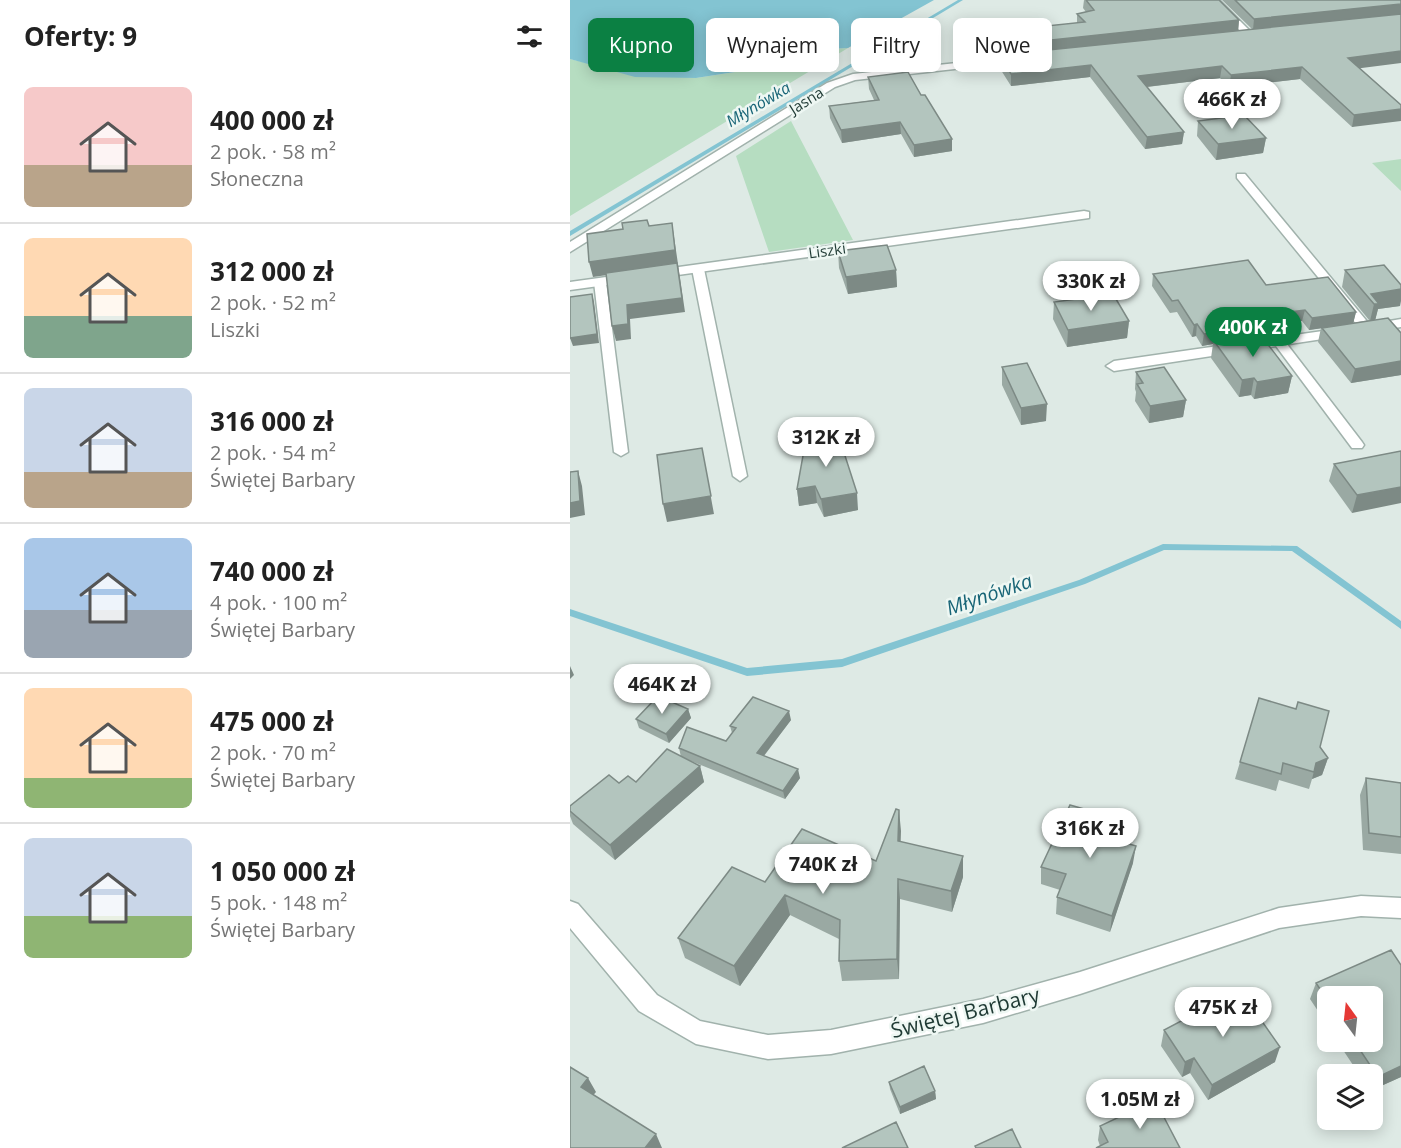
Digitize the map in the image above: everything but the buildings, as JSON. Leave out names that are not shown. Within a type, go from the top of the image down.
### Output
[{"type":"street","name":"Jasna","points":[[570,248],[831,85],[853,77],[953,67]]},
{"type":"street","name":"Liszki","points":[[570,286],[1084,215]]},
{"type":"street","points":[[1114,366],[1401,323]]},
{"type":"street","name":"Świętej Barbary","points":[[570,911],[648,1003],[696,1032],[768,1047],[831,1042],[983,1011],[1080,983],[1280,918],[1361,906],[1401,908]]},
{"type":"lane","points":[[1214,0],[1250,36]]},
{"type":"lane","points":[[1241,176],[1366,328]]},
{"type":"lane","points":[[698,268],[740,476]]},
{"type":"lane","points":[[600,282],[621,452]]},
{"type":"lane","points":[[1279,342],[1357,445]]},
{"type":"green space","points":[[570,59],[588,63],[588,72],[639,72],[696,78],[735,72],[808,72],[570,216]]},
{"type":"green space","points":[[791,121],[853,240],[769,252],[736,156]]},
{"type":"green space","points":[[1401,159],[1401,191],[1372,163]]},
{"type":"water","points":[[570,0],[934,0],[902,18],[851,18],[851,46],[848,48],[839,48],[839,18],[706,18],[706,72],[735,72],[696,78],[635,77],[617,72],[694,72],[694,18],[588,18],[588,64],[570,59]]},
{"type":"waterway","name":"Młynówka","points":[[570,234],[961,0]]},
{"type":"waterway","name":"Młynówka","points":[[570,612],[747,672],[842,663],[1082,582],[1163,547],[1294,548],[1401,626]]}]
